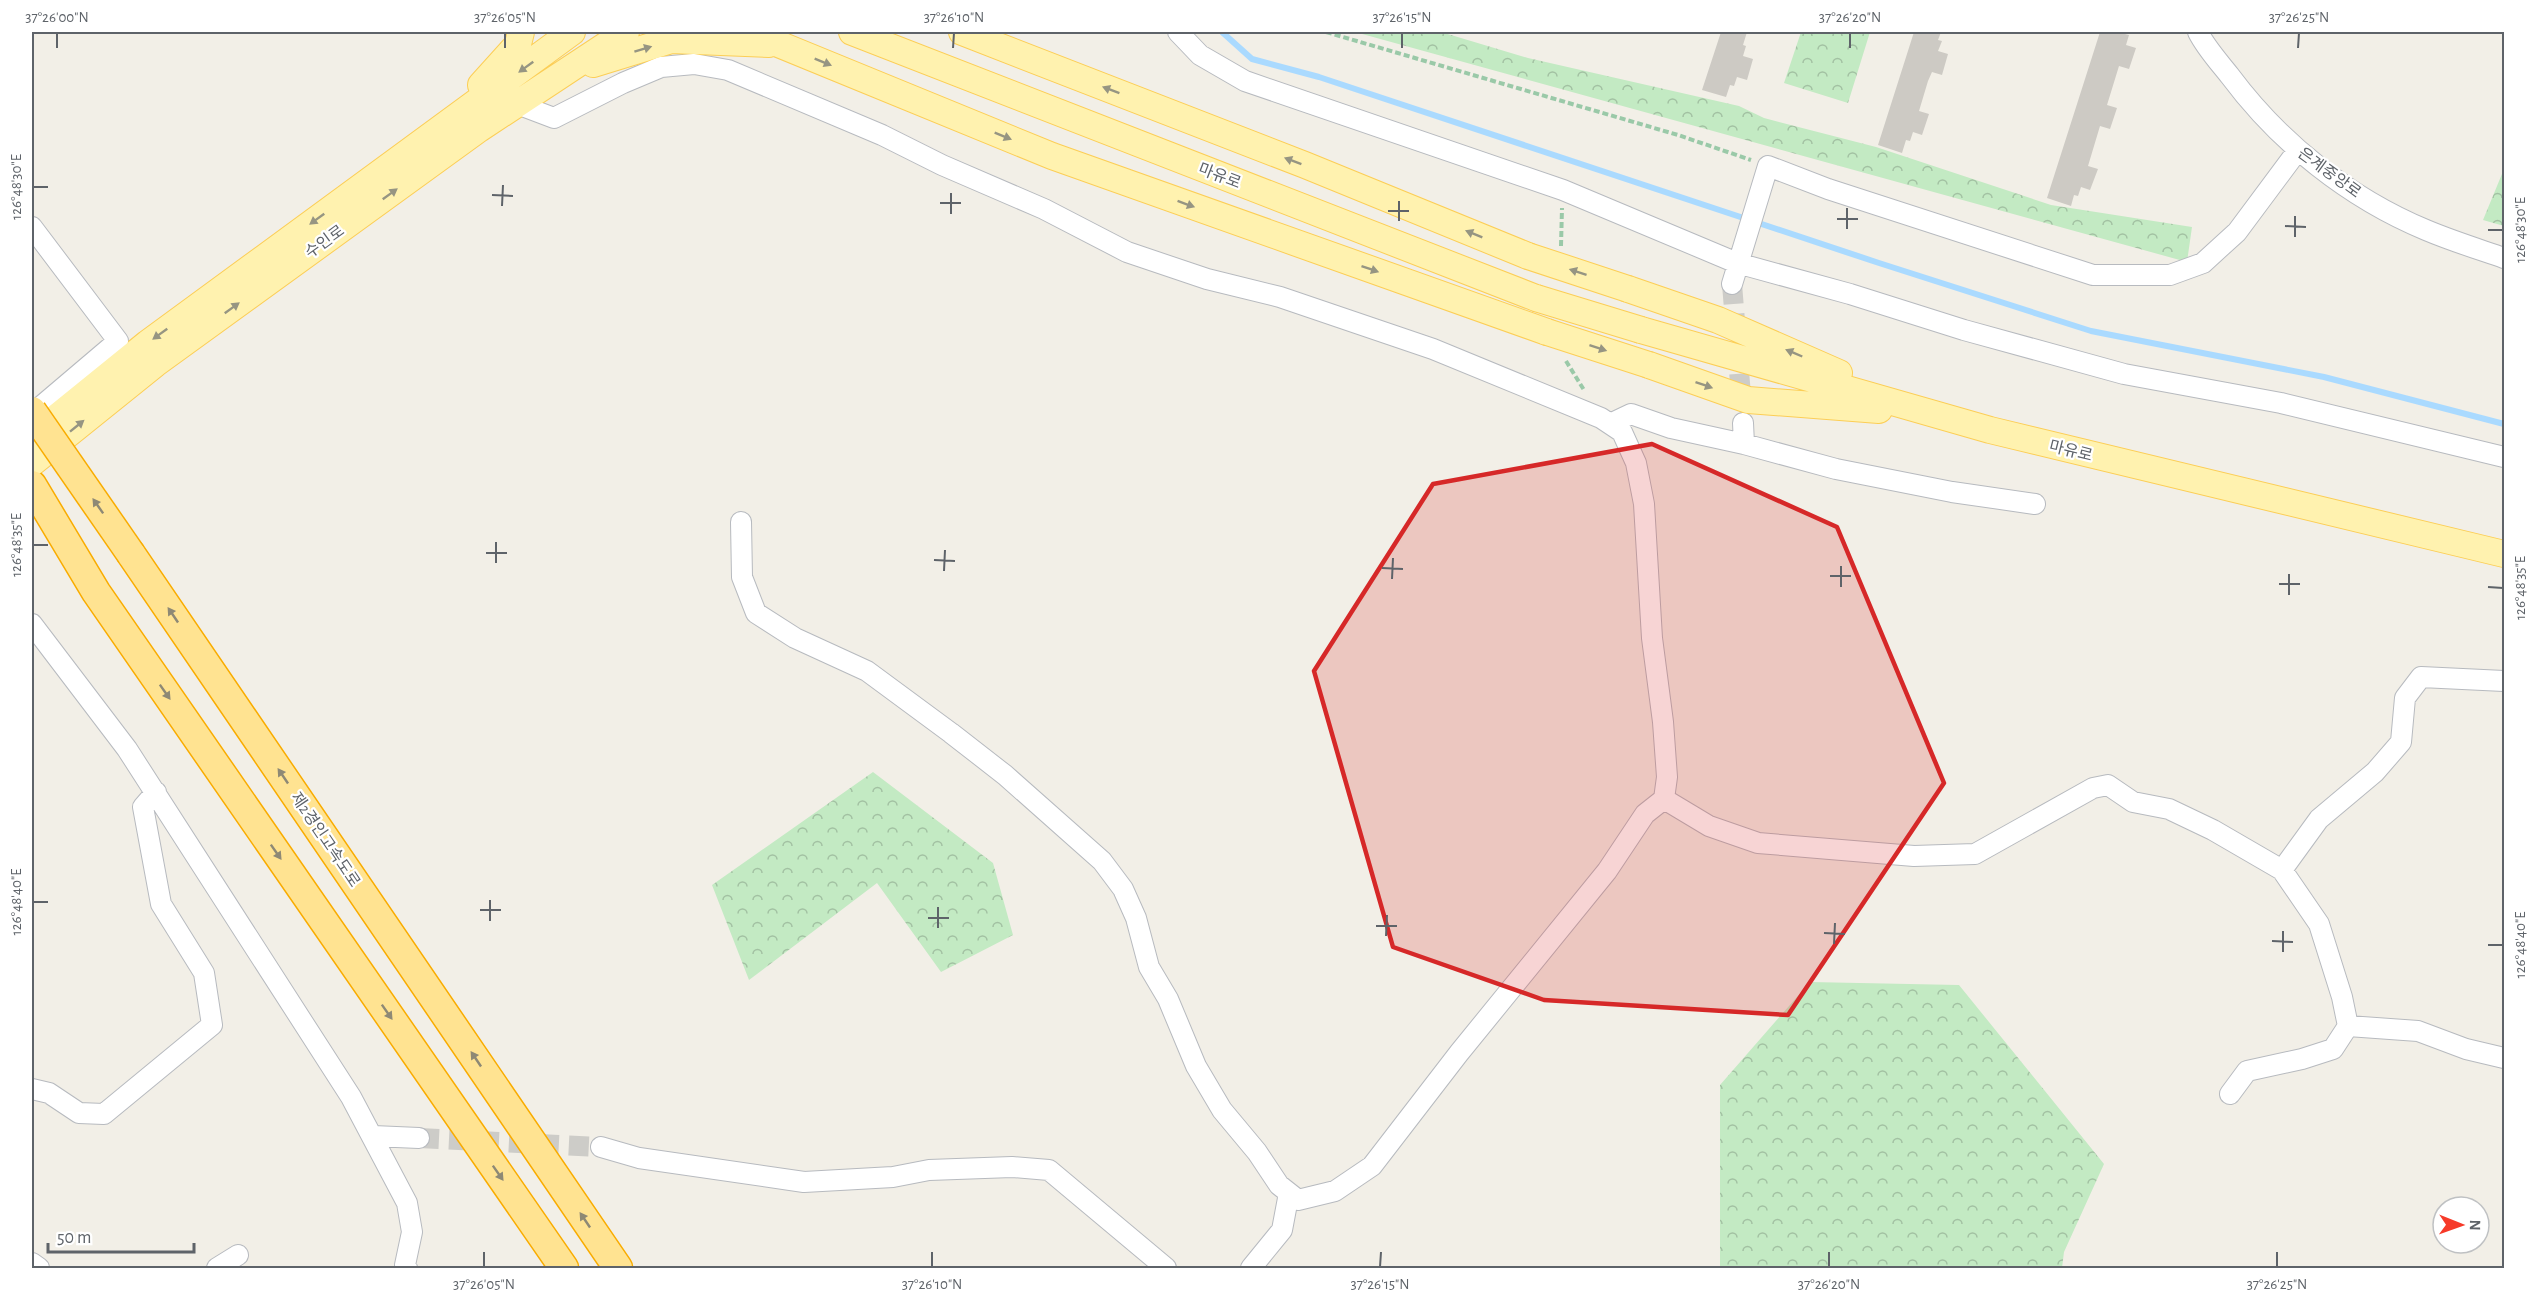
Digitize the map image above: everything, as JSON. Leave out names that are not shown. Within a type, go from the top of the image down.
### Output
[{"type":"highway","name":"제2경인고속도로","points":[[32,412],[618,1269]]},
{"type":"highway","points":[[32,485],[96,592],[564,1269]]},
{"type":"main road","points":[[433,135],[518,44],[521,32]]},
{"type":"main road","name":"수인로","points":[[32,436],[148,343],[572,32]]},
{"type":"main road","name":"수인로","points":[[32,463],[155,364],[517,104],[626,32]]},
{"type":"main road","points":[[749,32],[1052,156],[1546,332],[1748,400],[1933,414]]},
{"type":"main road","name":"마유로","points":[[852,32],[1536,298],[2002,433],[2505,554]]},
{"type":"main road","points":[[962,32],[1316,170],[1528,256],[1718,320],[1933,414]]},
{"type":"main road","points":[[567,72],[671,40],[779,44]]},
{"type":"street","points":[[1178,32],[1200,55],[1245,81],[1563,190],[1738,259],[1964,330],[2124,374],[2281,403],[2505,458]]},
{"type":"street","name":"은계중앙로","points":[[2198,32],[2249,101],[2298,150],[2343,184],[2388,212],[2426,230],[2505,258]]},
{"type":"street","points":[[517,104],[554,118],[623,83],[661,67],[694,64],[728,70],[882,135],[942,165],[1044,209],[1127,252],[1207,279],[1280,297],[1433,349],[1610,424],[1622,432],[1631,453],[1644,504],[1650,618],[1665,744],[1667,777],[1664,799],[1645,814],[1607,871],[1459,1053],[1372,1166],[1335,1191],[1298,1200],[1279,1185],[1257,1152],[1222,1110],[1196,1066],[1168,999],[1149,967],[1136,918],[1123,889],[1102,861],[1005,776],[867,671],[795,638],[756,613],[742,577],[741,522]]},
{"type":"street","points":[[1732,284],[1765,176],[1828,189],[2093,275],[2170,275],[2203,263],[2237,232],[2298,150]]},
{"type":"street","points":[[32,227],[118,341],[32,412]]},
{"type":"street","points":[[1610,424],[1631,414],[1671,428],[1744,444],[1848,472],[1952,492],[2035,504]]},
{"type":"street","points":[[1743,423],[1744,444]]},
{"type":"street","points":[[32,624],[127,748],[345,1087],[407,1203],[412,1232],[405,1265],[407,1269]]},
{"type":"street","points":[[2282,870],[2319,819],[2375,772],[2401,742],[2405,698],[2421,677],[2505,681]]},
{"type":"street","points":[[1664,799],[1709,826],[1758,843],[1914,856],[1975,854],[2094,788],[2108,785],[2133,802],[2169,809],[2213,830],[2282,870],[2319,924],[2342,997],[2348,1026],[2333,1048],[2302,1059],[2247,1071],[2230,1094]]},
{"type":"street","points":[[32,1089],[49,1093],[79,1113],[104,1114],[212,1025],[204,973],[160,904],[143,807],[156,792]]},
{"type":"street","points":[[2348,1026],[2418,1031],[2466,1049],[2505,1058]]},
{"type":"street","points":[[373,1136],[419,1138]]},
{"type":"street","points":[[601,1147],[650,1160],[804,1182],[893,1177],[929,1170],[1012,1167],[1049,1170],[1166,1269]]},
{"type":"street","points":[[1251,1269],[1282,1230],[1289,1193]]},
{"type":"street","points":[[217,1269],[238,1255]]},
{"type":"street","points":[[32,1263],[39,1269]]},
{"type":"path","points":[[1326,32],[1667,132],[1765,176]]},
{"type":"highlighted area","points":[[1652,444],[1837,527],[1944,783],[1788,1015],[1544,1000],[1393,947],[1314,671],[1433,484]]},
{"type":"green space","points":[[1355,32],[1441,32],[1528,58],[1739,106],[1764,118],[1876,147],[2051,205],[2192,227],[2187,262]]},
{"type":"green space","points":[[1801,32],[1870,32],[1848,103],[1784,83]]},
{"type":"green space","points":[[2504,169],[2504,226],[2483,220]]},
{"type":"green space","points":[[873,772],[993,863],[1013,935],[941,972],[877,883],[749,980],[712,885]]},
{"type":"green space","points":[[1810,982],[1959,985],[2104,1164],[2064,1252],[2062,1268],[1720,1268],[1720,1085]]},
{"type":"building","points":[[1721,32],[1747,32],[1743,45],[1746,46],[1743,56],[1753,59],[1747,80],[1737,77],[1734,86],[1730,85],[1726,97],[1702,90]]},
{"type":"building","points":[[1914,32],[1941,32],[1938,40],[1942,41],[1938,51],[1948,54],[1942,75],[1932,72],[1928,81],[1919,111],[1929,114],[1922,135],[1913,132],[1910,141],[1906,140],[1902,153],[1878,145]]},
{"type":"building","points":[[2100,32],[2126,32],[2125,34],[2129,35],[2126,45],[2136,48],[2129,69],[2119,66],[2107,105],[2117,108],[2110,129],[2100,126],[2088,166],[2098,169],[2090,190],[2081,187],[2078,196],[2074,195],[2071,206],[2047,198]]},
{"type":"waterway","points":[[1222,32],[1252,59],[1319,77],[2091,331],[2324,377],[2504,424]]},
{"type":"tunnel","points":[[1732,284],[1742,408]]},
{"type":"tunnel","points":[[419,1138],[601,1147]]}]
